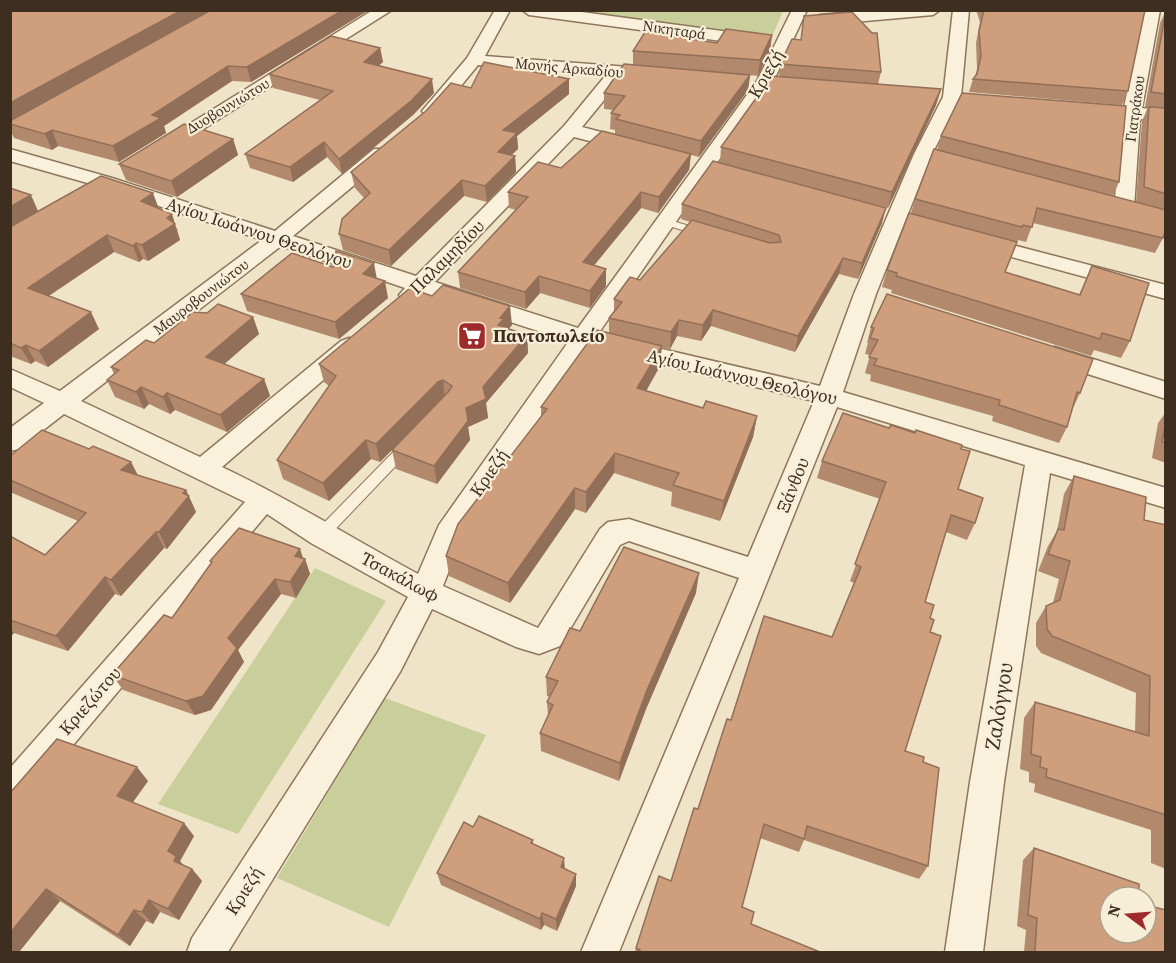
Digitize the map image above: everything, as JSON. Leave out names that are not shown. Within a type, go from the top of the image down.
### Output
[{"type":"street","name":"Δυοβουνιώτου","points":[[145,157],[385,10]]},
{"type":"street","name":"Νικηταρά","points":[[529,10],[783,45]]},
{"type":"street","points":[[797,16],[933,10]]},
{"type":"street","name":"Ξάνθου","points":[[600,952],[829,396],[876,298],[898,220],[935,158],[952,97],[961,10]]},
{"type":"street","name":"Μαυροβουνιώτου","points":[[10,442],[277,239],[405,133],[441,101],[474,60],[495,11]]},
{"type":"street","name":"Κριεζή","points":[[206,952],[389,662],[426,592],[449,533],[584,337],[765,82],[797,16]]},
{"type":"street","name":"Γιατράκου","points":[[1124,208],[1132,113],[1151,16]]},
{"type":"street","name":"Μονής Αρκαδίου","points":[[474,60],[674,76]]},
{"type":"street","name":"Παλαμηδίου","points":[[394,308],[421,285],[570,130],[618,72]]},
{"type":"street","points":[[742,80],[788,84]]},
{"type":"street","points":[[1076,108],[1166,116]]},
{"type":"street","points":[[570,130],[650,151]]},
{"type":"street","name":"Αγίου Ιωάννου Θεολόγου","points":[[10,155],[95,187],[277,239],[584,337],[829,396],[1166,498]]},
{"type":"street","points":[[684,161],[729,173]]},
{"type":"street","points":[[95,187],[125,169]]},
{"type":"street","points":[[1101,202],[1144,213]]},
{"type":"street","points":[[954,235],[1166,292]]},
{"type":"street","points":[[203,470],[367,331]]},
{"type":"street","points":[[1032,348],[1166,391]]},
{"type":"street","name":"Τσακάλωφ","points":[[10,377],[264,499],[321,535],[426,592],[539,641],[549,637],[610,537],[618,530],[629,530],[757,572]]},
{"type":"street","name":"Ζαλόγγου","points":[[964,952],[987,782],[1039,460]]},
{"type":"street","name":"Κριεζώτου","points":[[10,794],[264,499]]},
{"type":"lane","points":[[666,222],[709,236]]},
{"type":"lane","points":[[321,535],[415,437]]},
{"type":"green space","points":[[542,11],[783,11],[770,41]]},
{"type":"green space","points":[[315,568],[386,601],[238,834],[158,804]]},
{"type":"green space","points":[[385,698],[486,735],[389,927],[277,878]]},
{"type":"building","points":[[10,10],[182,10],[10,103]]},
{"type":"building","points":[[211,10],[343,10],[247,67],[228,66],[152,115],[161,118],[113,146],[52,130],[45,134],[10,124],[10,121]]},
{"type":"building","points":[[984,10],[1145,10],[1128,91],[973,79],[977,74],[981,56],[979,31]]},
{"type":"building","points":[[1166,11],[1166,94],[1151,92]]},
{"type":"building","points":[[852,12],[872,33],[877,33],[881,72],[780,64],[792,39],[801,40],[804,16]]},
{"type":"building","points":[[726,29],[772,35],[760,60],[633,51],[645,32],[717,43]]},
{"type":"building","points":[[331,36],[380,48],[364,62],[432,79],[411,101],[339,159],[324,142],[290,167],[245,154],[333,91],[269,74]]},
{"type":"building","points":[[484,62],[569,79],[503,130],[517,133],[498,152],[515,156],[485,186],[462,180],[389,250],[339,234],[342,219],[370,193],[351,172],[426,111],[451,83],[471,88]]},
{"type":"building","points":[[624,64],[750,75],[701,141],[616,119],[620,115],[611,113],[625,96],[604,93]]},
{"type":"building","points":[[772,76],[941,89],[892,192],[721,147]]},
{"type":"building","points":[[962,93],[1126,106],[1119,182],[941,136]]},
{"type":"building","points":[[1149,107],[1166,108],[1166,194],[1144,187]]},
{"type":"building","points":[[184,124],[233,139],[171,181],[119,164]]},
{"type":"building","points":[[602,131],[691,154],[659,197],[641,192],[583,262],[606,269],[590,291],[539,276],[525,292],[458,272],[528,197],[508,192],[538,162],[561,168]]},
{"type":"building","points":[[934,149],[1166,210],[1166,229],[1163,238],[1037,208],[1032,227],[1023,225],[1022,227],[915,199]]},
{"type":"building","points":[[713,161],[886,208],[862,263],[843,258],[798,336],[713,310],[703,325],[679,320],[671,332],[609,318],[622,302],[614,299],[630,277],[640,280],[692,220],[770,243],[781,242],[779,235],[682,204]]},
{"type":"building","points":[[101,176],[153,193],[141,201],[172,214],[167,218],[175,224],[142,245],[136,243],[133,246],[107,235],[28,288],[91,312],[39,351],[26,345],[21,348],[10,343],[10,227]]},
{"type":"building","points":[[10,188],[31,195],[10,207]]},
{"type":"building","points":[[909,213],[1017,242],[1005,272],[1080,295],[1092,266],[1149,283],[1130,341],[1102,333],[1100,339],[896,276],[897,273],[887,270]]},
{"type":"building","points":[[336,251],[374,263],[363,274],[385,281],[335,322],[241,294],[292,253],[333,267]]},
{"type":"building","points":[[443,285],[510,306],[500,318],[504,319],[498,325],[527,335],[483,387],[486,399],[466,408],[468,421],[434,466],[392,450],[449,391],[452,386],[443,380],[438,382],[376,444],[366,440],[323,483],[277,460],[336,376],[319,364],[410,288],[432,296]]},
{"type":"building","points":[[887,294],[1093,359],[1080,393],[1077,392],[1067,427],[999,405],[1000,400],[874,365],[877,359],[869,357],[878,340],[870,338],[874,328],[871,327]]},
{"type":"building","points":[[218,304],[253,317],[206,357],[264,379],[220,415],[167,393],[163,397],[141,387],[136,392],[107,380],[119,370],[111,367],[146,340],[154,343],[193,312],[207,313]]},
{"type":"building","points":[[597,330],[662,346],[637,388],[703,408],[706,401],[757,416],[724,501],[673,485],[679,473],[615,453],[586,492],[575,488],[508,583],[446,556],[458,524],[547,409],[541,407]]},
{"type":"building","points":[[843,413],[889,428],[891,425],[915,433],[916,430],[962,445],[961,449],[970,451],[958,489],[983,498],[975,523],[951,515],[925,602],[934,605],[930,618],[934,620],[930,632],[941,636],[905,751],[924,757],[923,762],[939,768],[928,866],[807,826],[804,839],[764,824],[742,907],[754,912],[751,924],[820,952],[639,952],[640,950],[636,948],[659,876],[671,881],[694,808],[698,809],[727,719],[731,720],[764,616],[832,637],[861,567],[855,564],[886,482],[822,461]]},
{"type":"building","points":[[1166,422],[1166,443],[1162,442]]},
{"type":"building","points":[[42,430],[89,449],[93,446],[131,462],[121,470],[186,490],[183,493],[189,496],[159,532],[156,532],[111,580],[105,577],[56,636],[10,620],[10,536],[45,555],[86,513],[10,480],[10,456]]},
{"type":"building","points":[[1074,476],[1146,497],[1144,520],[1166,525],[1166,815],[1046,777],[1047,769],[1040,767],[1041,757],[1031,754],[1035,702],[1149,736],[1150,676],[1052,636],[1047,629],[1046,606],[1060,600],[1070,561],[1048,554],[1058,529],[1064,530]]},
{"type":"building","points":[[239,528],[300,549],[295,556],[305,559],[290,582],[275,579],[228,638],[237,648],[203,696],[186,701],[112,675],[164,615],[172,618],[212,562],[210,561]]},
{"type":"building","points":[[624,547],[699,573],[647,690],[620,763],[540,733],[553,705],[547,702],[558,681],[546,677],[570,628],[580,631]]},
{"type":"building","points":[[57,739],[137,767],[117,796],[184,823],[168,851],[176,856],[174,861],[192,869],[168,909],[149,900],[142,912],[134,910],[118,935],[46,889],[10,933],[10,793]]},
{"type":"building","points":[[479,816],[533,840],[531,843],[564,858],[561,867],[576,874],[556,919],[542,913],[540,919],[437,873],[464,822],[473,827]]},
{"type":"building","points":[[1034,848],[1139,884],[1098,885],[1098,945],[1158,945],[1158,908],[1166,910],[1166,952],[1035,952],[1037,918],[1028,915]]},
{"type":"place","name":"Παντοπωλείο","points":[[472,336]]}]
